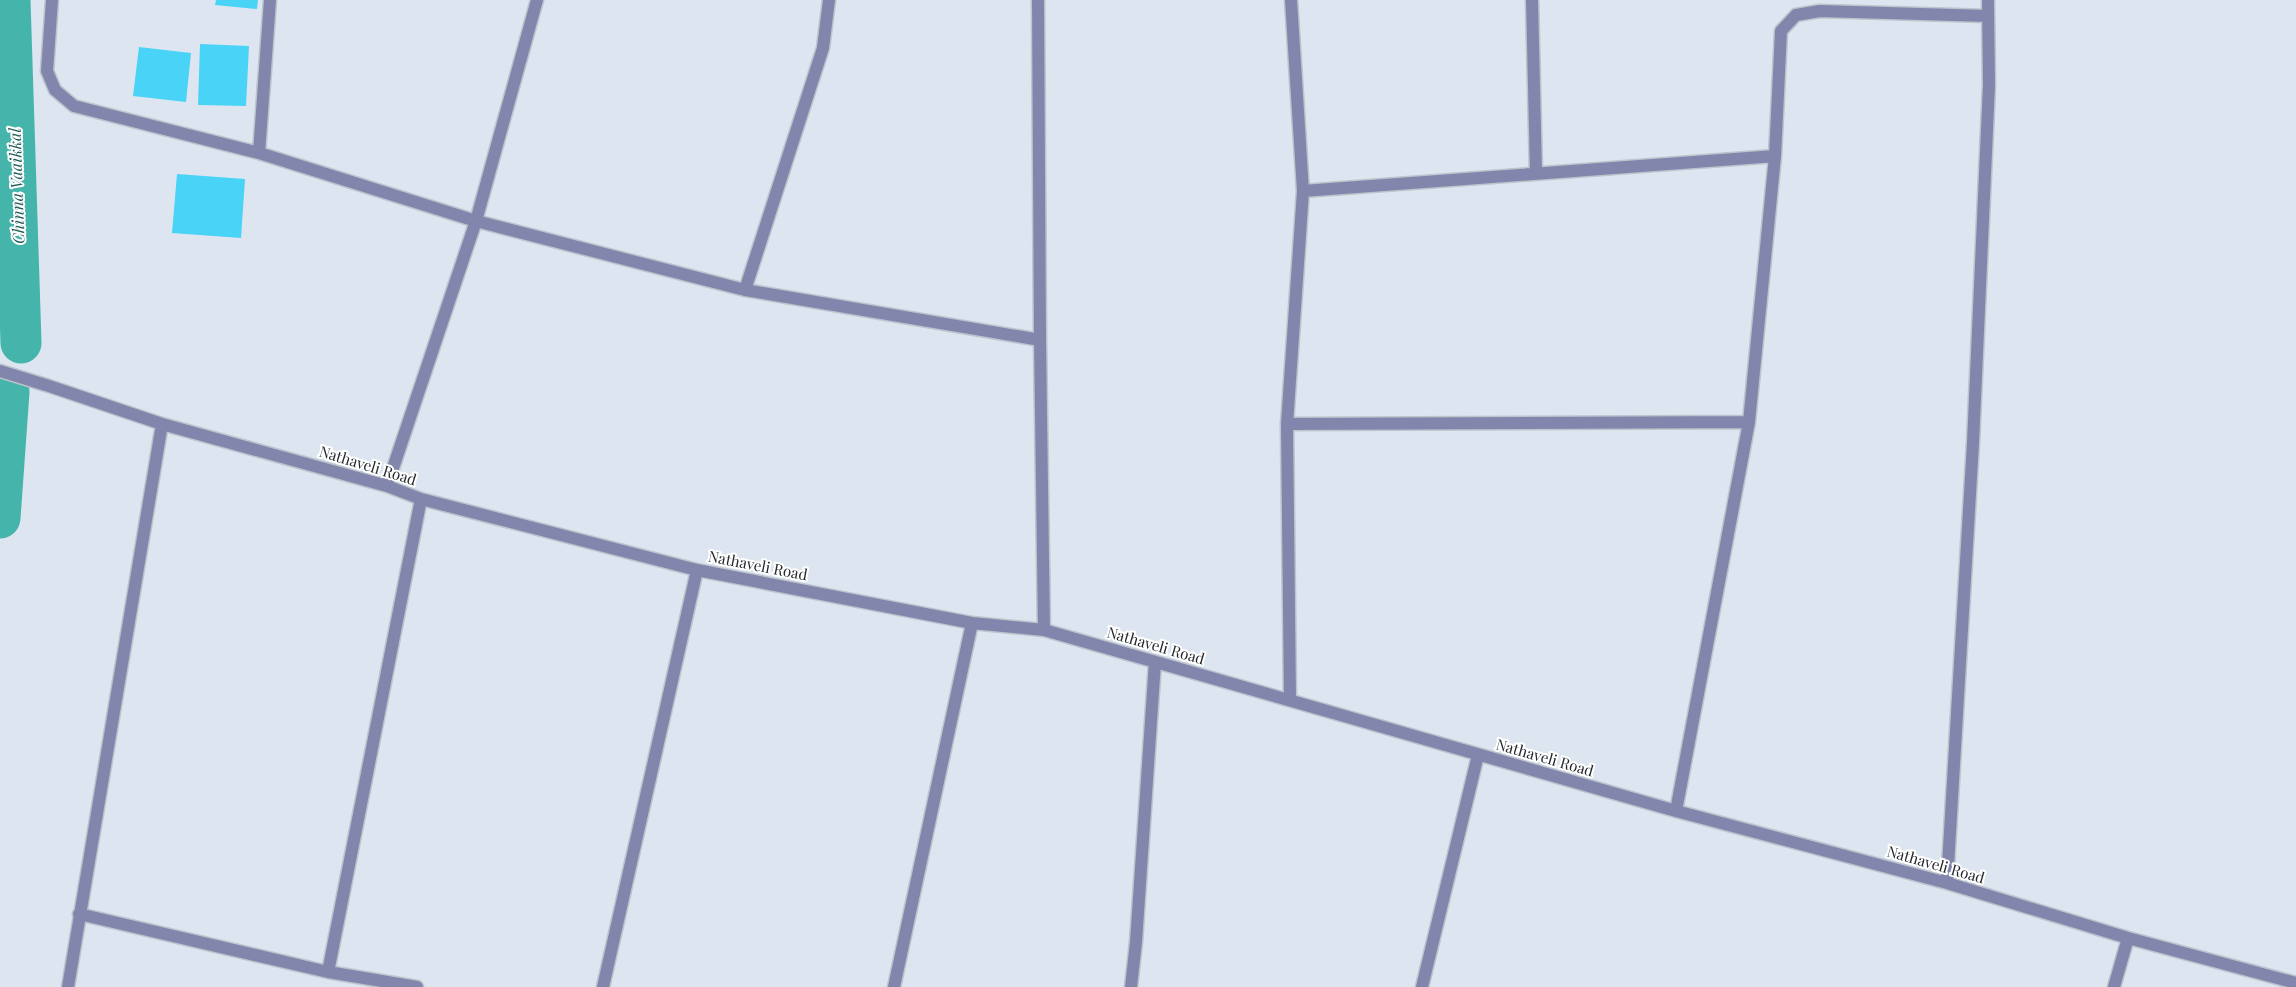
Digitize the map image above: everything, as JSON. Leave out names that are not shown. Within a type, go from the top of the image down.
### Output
[{"type":"street","points":[[52,0],[47,71],[55,90],[74,106],[259,153],[476,221],[745,290],[1040,340]]},
{"type":"street","points":[[259,153],[270,0]]},
{"type":"street","points":[[387,486],[476,221],[537,0]]},
{"type":"street","points":[[745,290],[823,48],[829,0]]},
{"type":"street","points":[[1038,0],[1044,630]]},
{"type":"street","points":[[1290,700],[1287,424],[1304,191],[1291,0]]},
{"type":"street","points":[[1532,0],[1536,173]]},
{"type":"street","points":[[1947,883],[1973,443],[1989,85],[1988,0]]},
{"type":"street","points":[[1676,811],[1749,422],[1775,156],[1781,31],[1796,15],[1820,11],[1988,16]]},
{"type":"street","points":[[1304,191],[1775,156]]},
{"type":"street","name":"Nathaveli Road","points":[[0,371],[162,424],[387,486],[421,499],[697,570],[972,623],[1044,630],[1676,811],[1947,883],[2128,938],[2296,983]]},
{"type":"street","points":[[1287,424],[1749,422]]},
{"type":"street","points":[[68,987],[162,424]]},
{"type":"street","points":[[328,972],[421,499]]},
{"type":"street","points":[[603,987],[697,570]]},
{"type":"street","points":[[894,987],[972,623]]},
{"type":"street","points":[[1131,987],[1136,942],[1155,662]]},
{"type":"street","points":[[1422,987],[1478,755]]},
{"type":"street","points":[[79,914],[328,972],[417,987]]},
{"type":"street","points":[[2114,987],[2128,938]]},
{"type":"building","points":[[216,0],[258,0],[257,9],[215,5]]},
{"type":"building","points":[[200,44],[249,46],[246,106],[198,105]]},
{"type":"building","points":[[139,47],[191,53],[186,102],[133,96]]},
{"type":"building","points":[[177,174],[245,179],[241,238],[172,233]]},
{"type":"waterway","name":"Chinna Vaaikkal","points":[[10,0],[21,343]]},
{"type":"waterway","name":"Chinna Vaaikkal","points":[[0,518],[9,392]]}]
